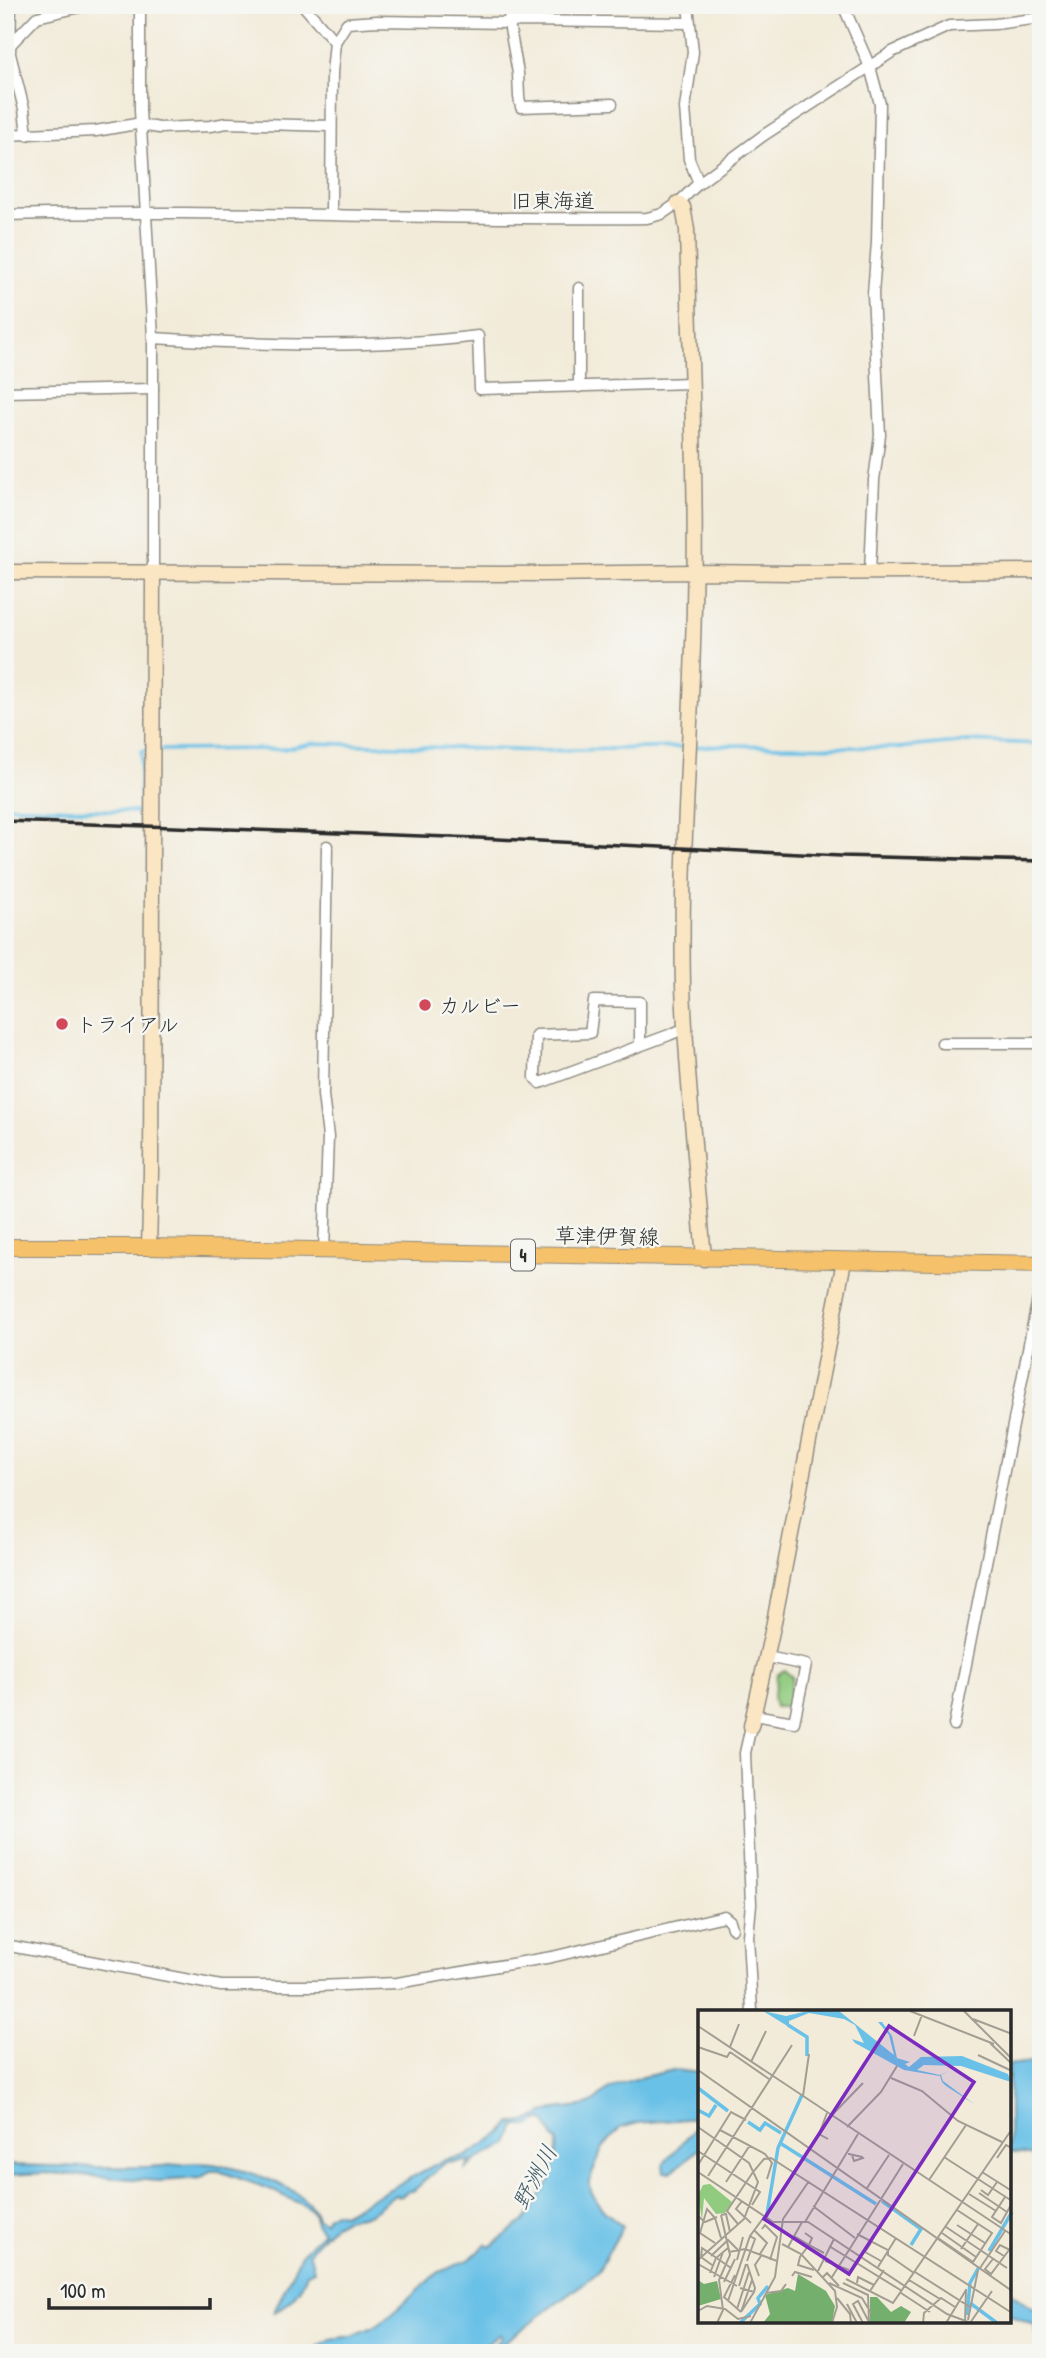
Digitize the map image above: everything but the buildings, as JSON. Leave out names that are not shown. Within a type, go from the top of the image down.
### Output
[{"type":"main road","name":"草津伊賀線","points":[[5,1247],[149,1247],[1041,1264]]},
{"type":"street","points":[[11,5],[10,54],[24,109],[27,135]]},
{"type":"street","points":[[10,45],[37,18],[89,5]]},
{"type":"street","points":[[140,5],[141,124],[153,338],[149,1247]]},
{"type":"street","points":[[303,5],[335,41]]},
{"type":"street","points":[[510,5],[509,23],[519,73],[521,107],[612,104]]},
{"type":"street","points":[[688,5],[692,52],[685,108],[689,159],[699,183]]},
{"type":"street","points":[[843,5],[870,67],[880,104],[873,294],[880,435],[874,480],[870,573]]},
{"type":"street","points":[[331,214],[332,73],[335,41],[347,23],[377,20],[689,23]]},
{"type":"street","name":"旧東海道","points":[[5,215],[148,213],[331,214],[446,219],[647,218],[662,214],[764,135],[892,52],[949,26],[1037,20]]},
{"type":"street","points":[[5,135],[96,131],[141,124],[159,128],[227,123],[331,126]]},
{"type":"street","points":[[678,203],[682,207],[687,230],[695,572],[683,985],[705,1259]]},
{"type":"street","points":[[579,288],[579,387]]},
{"type":"street","points":[[153,338],[230,343],[377,345],[478,336],[480,389],[692,383]]},
{"type":"street","points":[[5,392],[153,389]]},
{"type":"street","points":[[5,572],[542,574],[1041,571]]},
{"type":"street","points":[[324,1251],[328,1137],[323,1094],[327,846]]},
{"type":"street","points":[[640,1046],[639,1002],[594,1002],[590,1033],[536,1035],[535,1078],[540,1083],[640,1046],[686,1028]]},
{"type":"street","points":[[942,1043],[1041,1043]]},
{"type":"street","points":[[752,2010],[745,1753],[767,1657],[844,1261]]},
{"type":"street","points":[[954,1725],[1041,1283]]},
{"type":"street","points":[[753,1721],[794,1722],[806,1665],[767,1657]]},
{"type":"street","points":[[5,1945],[222,1986],[316,1986],[397,1983],[552,1957],[724,1916],[730,1921],[732,1928]]},
{"type":"green space","points":[[784,1670],[792,1677],[789,1701],[786,1707],[775,1707],[773,1699],[777,1675]]},
{"type":"water","points":[[1041,2061],[1041,2157],[1011,2152],[1011,2065]]},
{"type":"water","points":[[674,2070],[698,2073],[698,2118],[638,2123],[620,2128],[602,2149],[589,2182],[592,2194],[603,2210],[623,2226],[597,2273],[497,2348],[491,2347],[502,2338],[500,2334],[474,2353],[306,2353],[331,2339],[352,2336],[380,2324],[439,2272],[469,2260],[486,2244],[490,2247],[524,2221],[552,2177],[558,2142],[543,2119],[528,2126],[515,2126],[508,2144],[477,2159],[465,2170],[470,2161],[445,2163],[413,2191],[400,2197],[395,2195],[368,2215],[347,2218],[332,2226],[309,2252],[314,2270],[307,2273],[293,2296],[273,2314],[301,2254],[323,2232],[316,2224],[313,2212],[303,2205],[219,2171],[210,2171],[201,2178],[159,2181],[49,2173],[5,2175],[5,2165],[153,2167],[210,2164],[230,2167],[275,2182],[303,2198],[312,2208],[317,2219],[325,2222],[328,2216],[335,2212],[343,2214],[444,2160],[466,2156],[503,2132],[511,2123],[528,2121],[552,2110],[589,2104],[606,2091],[639,2078]]},
{"type":"water","points":[[698,2125],[698,2150],[671,2172],[664,2172],[663,2164]]},
{"type":"water","points":[[1011,2293],[1034,2309],[1041,2309],[1041,2334],[1035,2333],[1035,2325],[1011,2315]]},
{"type":"waterway","points":[[1031,5],[1041,16]]},
{"type":"waterway","points":[[691,747],[727,745],[898,748],[967,741],[1041,744]]},
{"type":"waterway","points":[[157,750],[283,749],[313,743],[541,751],[683,747]]},
{"type":"waterway","points":[[5,806],[140,812],[141,751],[149,751]]},
{"type":"railway","points":[[5,821],[478,838],[841,856],[1041,861]]},
{"type":"place","name":"カルビー","points":[[425,1005]]},
{"type":"place","name":"トライアル","points":[[62,1024]]},
{"type":"water label","name":"野洲川","points":[[534,2177]]}]
